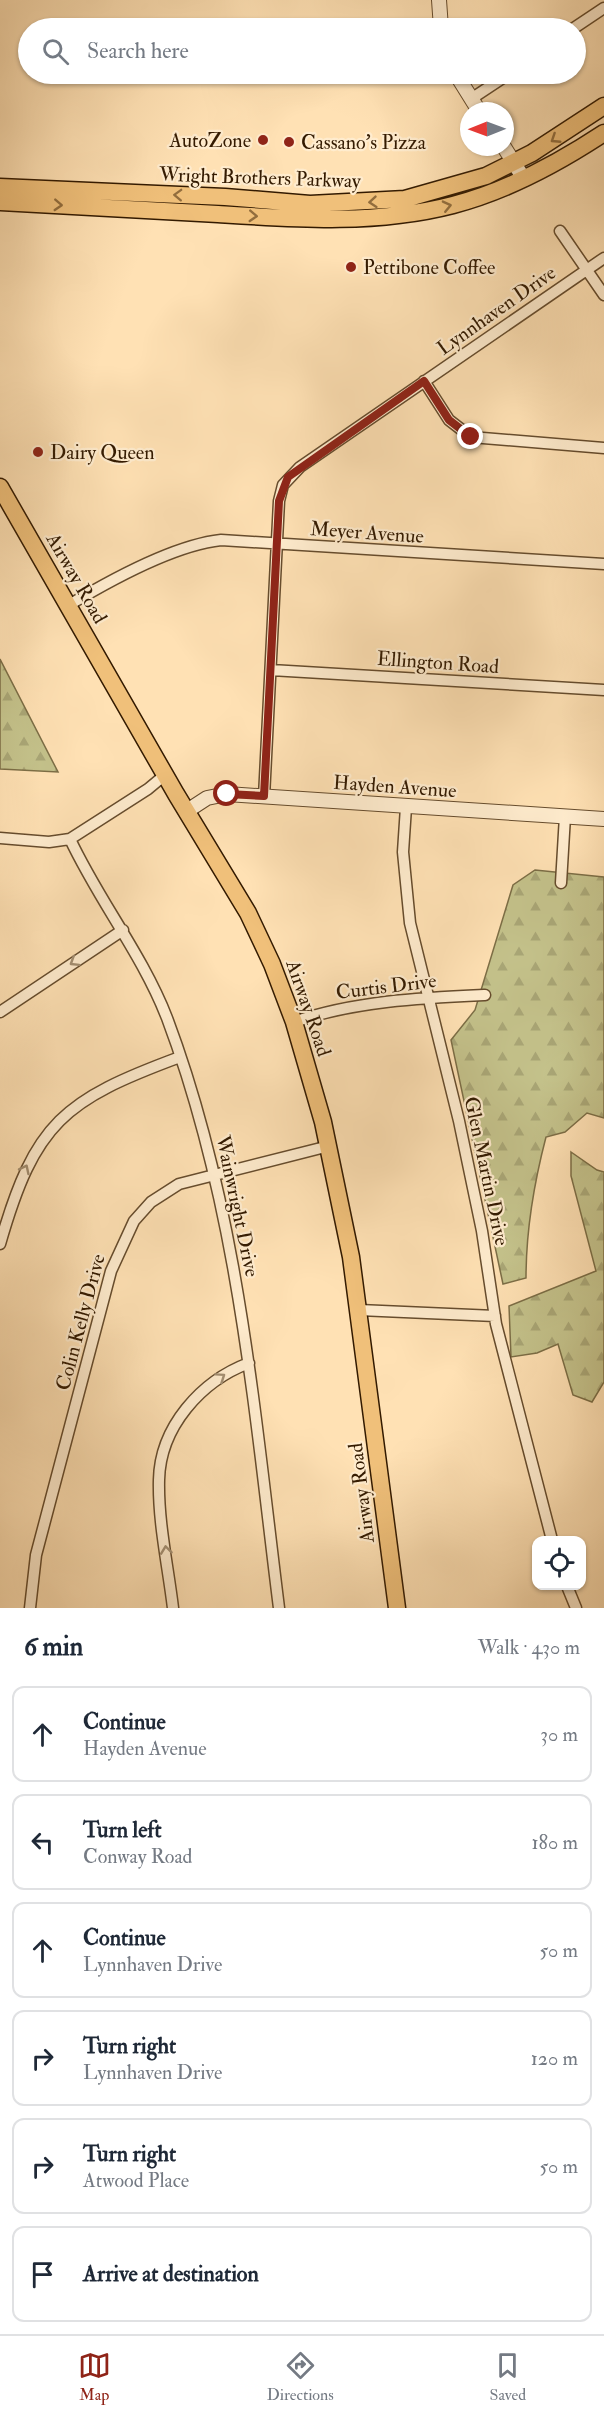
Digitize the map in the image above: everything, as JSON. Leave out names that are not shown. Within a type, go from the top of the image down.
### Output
[{"type":"main road","name":"Wright Brothers Parkway","points":[[0,187],[225,197],[310,204],[405,199],[450,188],[513,163],[604,106]]},
{"type":"main road","name":"Wright Brothers Parkway","points":[[0,202],[301,219],[402,215],[453,205],[524,179],[604,133]]},
{"type":"main road","name":"Airway Road","points":[[0,487],[248,913],[269,958],[294,1022],[329,1146],[359,1310],[397,1608]]},
{"type":"street","points":[[439,0],[440,18]]},
{"type":"street","points":[[586,20],[604,8]]},
{"type":"street","points":[[462,84],[473,102]]},
{"type":"street","points":[[478,102],[497,84]]},
{"type":"street","points":[[509,156],[524,179]]},
{"type":"street","points":[[560,231],[604,295]]},
{"type":"street","name":"Lynnhaven Drive","points":[[264,796],[280,493],[288,477],[604,258]]},
{"type":"street","points":[[424,381],[449,420],[471,437],[604,448]]},
{"type":"street","name":"Meyer Avenue","points":[[69,605],[136,570],[197,545],[221,540],[604,564]]},
{"type":"street","name":"Ellington Road","points":[[271,670],[604,690]]},
{"type":"street","points":[[0,838],[49,842],[70,839],[148,789],[166,774]]},
{"type":"street","name":"Hayden Avenue","points":[[187,811],[197,802],[217,795],[264,796],[604,819]]},
{"type":"street","name":"Glen Martin Drive","points":[[406,807],[403,852],[408,905],[482,1231],[495,1316],[551,1536]]},
{"type":"street","points":[[561,883],[565,816]]},
{"type":"street","name":"Wainwright Drive","points":[[70,839],[152,983],[199,1112],[215,1173],[238,1287],[279,1608]]},
{"type":"street","points":[[0,1012],[123,930]]},
{"type":"street","name":"Curtis Drive","points":[[294,1022],[334,1010],[430,998],[485,995]]},
{"type":"street","points":[[0,1244],[26,1167],[44,1137],[63,1117],[88,1097],[114,1083],[180,1057]]},
{"type":"street","name":"Colin Kelly Drive","points":[[30,1608],[36,1555],[117,1254],[134,1221],[151,1202],[179,1184],[215,1173],[329,1146]]},
{"type":"street","points":[[359,1310],[495,1316]]},
{"type":"street","points":[[173,1608],[160,1505],[159,1481],[162,1455],[175,1426],[193,1400],[220,1377],[249,1363]]},
{"type":"street","points":[[569,1590],[576,1608]]},
{"type":"green space","points":[[0,659],[58,772],[0,769]]},
{"type":"green space","points":[[535,870],[604,877],[604,1118],[587,1113],[565,1132],[546,1137],[527,1242],[526,1278],[503,1284],[451,1040],[475,1010],[513,885]]},
{"type":"green space","points":[[571,1152],[597,1170],[604,1172],[604,1382],[592,1402],[573,1395],[558,1344],[537,1353],[511,1357],[509,1306],[596,1271],[571,1176]]},
{"type":"place","name":"AutoZone","points":[[263,140]]},
{"type":"place","name":"Cassano's Pizza","points":[[289,142]]},
{"type":"place","name":"Pettibone Coffee","points":[[351,267]]},
{"type":"place","name":"Dairy Queen","points":[[38,452]]},
{"type":"route","points":[[227,794],[264,796],[279,501],[283,484],[300,467],[424,381],[449,420],[455,427],[471,437]]}]
